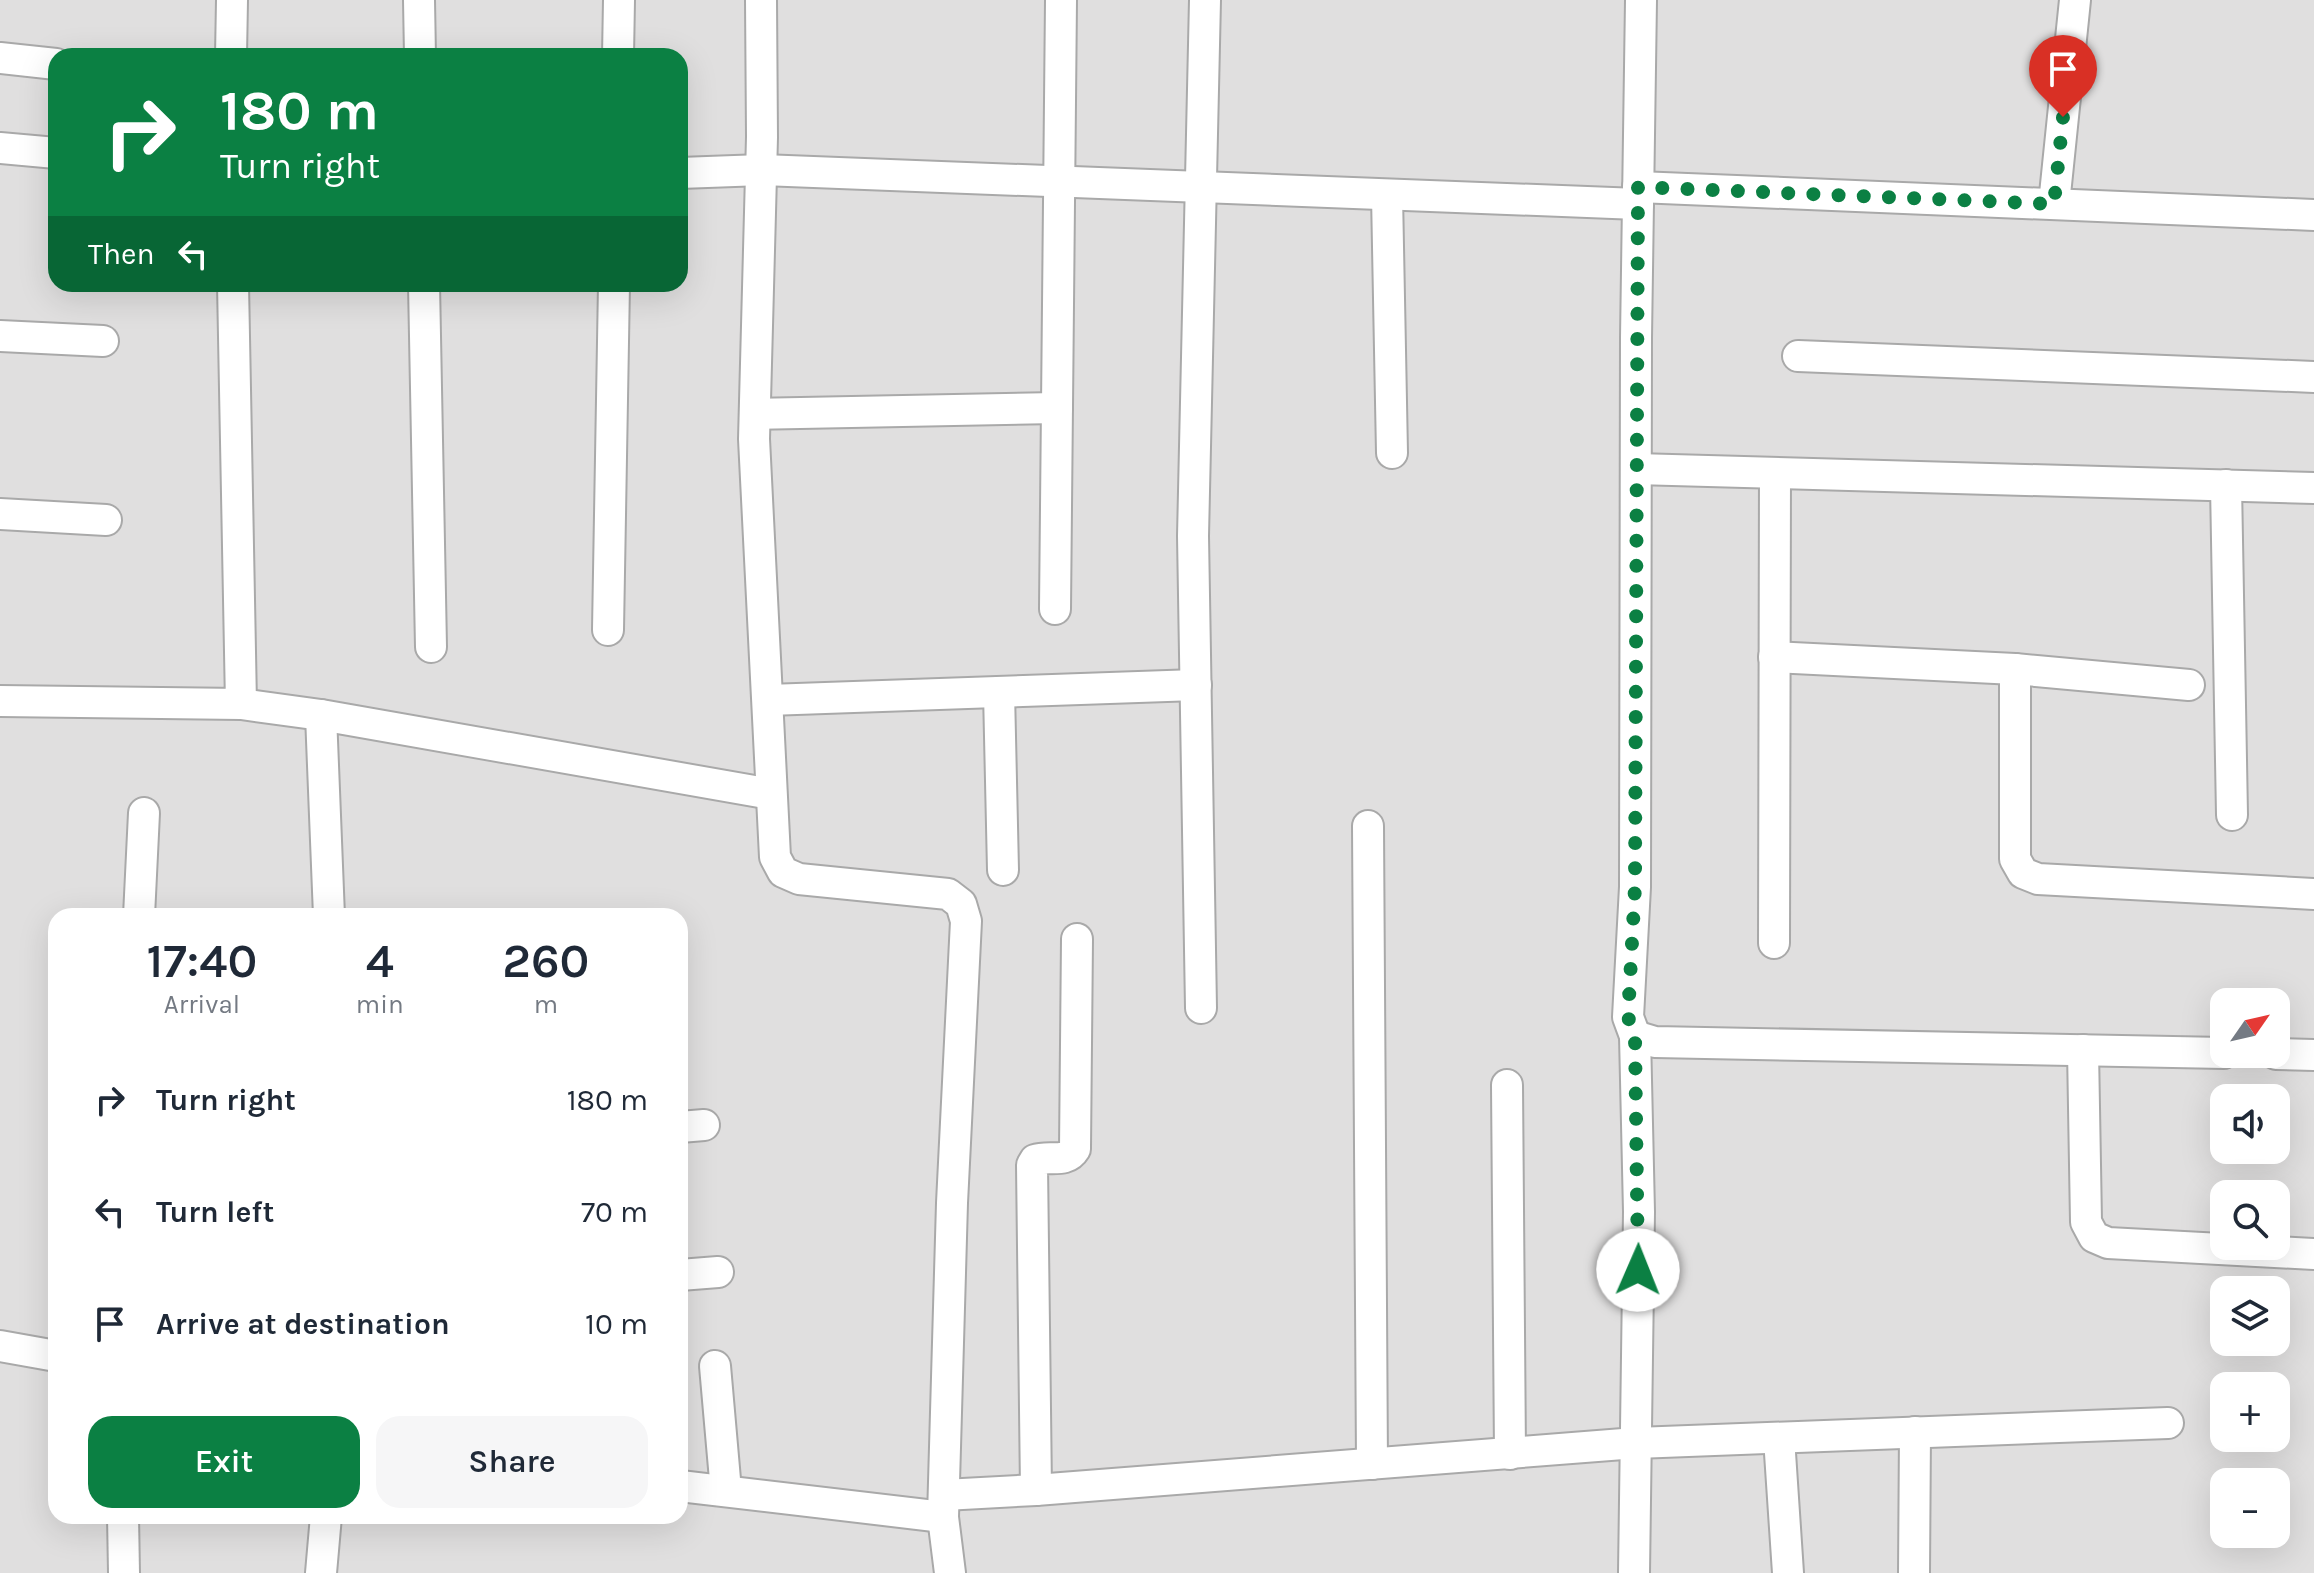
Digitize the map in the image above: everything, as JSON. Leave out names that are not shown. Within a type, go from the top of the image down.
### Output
[{"type":"street","points":[[231,48],[232,0]]},
{"type":"street","points":[[419,0],[420,48]]},
{"type":"street","points":[[618,48],[619,0]]},
{"type":"street","points":[[761,0],[762,170],[755,414],[775,857],[783,872],[799,879],[948,894],[961,904],[966,921],[952,1203],[943,1506],[950,1573]]},
{"type":"street","points":[[1055,609],[1061,0]]},
{"type":"street","points":[[1201,1008],[1193,536],[1205,0]]},
{"type":"street","points":[[1634,1573],[1639,1212],[1635,1036],[1628,1017],[1635,887],[1641,0]]},
{"type":"street","points":[[2054,204],[2075,0]]},
{"type":"street","points":[[0,58],[48,63]]},
{"type":"street","points":[[0,148],[48,152]]},
{"type":"street","points":[[688,173],[762,170],[1387,195],[2054,204],[2314,215]]},
{"type":"street","points":[[1387,195],[1392,453]]},
{"type":"street","points":[[233,292],[241,704]]},
{"type":"street","points":[[424,292],[431,647]]},
{"type":"street","points":[[608,630],[614,292]]},
{"type":"street","points":[[0,336],[103,341]]},
{"type":"street","points":[[1798,356],[2314,377]]},
{"type":"street","points":[[755,414],[1057,408]]},
{"type":"street","points":[[1636,469],[2314,488]]},
{"type":"street","points":[[1774,943],[1775,473]]},
{"type":"street","points":[[2226,485],[2232,815]]},
{"type":"street","points":[[0,514],[106,520]]},
{"type":"street","points":[[1774,657],[2015,669],[2189,685]]},
{"type":"street","points":[[2015,669],[2015,859],[2023,873],[2038,879],[2314,894]]},
{"type":"street","points":[[768,700],[1196,685]]},
{"type":"street","points":[[999,692],[1003,870]]},
{"type":"street","points":[[0,701],[241,704],[321,715],[771,794]]},
{"type":"street","points":[[321,715],[329,908]]},
{"type":"street","points":[[139,908],[144,813]]},
{"type":"street","points":[[1368,826],[1372,1464]]},
{"type":"street","points":[[1036,1490],[1032,1165],[1040,1158],[1064,1159],[1075,1149],[1077,939]]},
{"type":"street","points":[[1635,1036],[1655,1042],[2210,1053]]},
{"type":"street","points":[[2083,1050],[2086,1222],[2094,1237],[2108,1243],[2314,1254]]},
{"type":"street","points":[[2290,1054],[2314,1055]]},
{"type":"street","points":[[1507,1085],[1510,1454]]},
{"type":"street","points":[[688,1274],[718,1272]]},
{"type":"street","points":[[0,1346],[48,1355]]},
{"type":"street","points":[[715,1366],[726,1491]]},
{"type":"street","points":[[688,1487],[943,1506],[1036,1490],[1636,1443],[2168,1423]]},
{"type":"street","points":[[1914,1573],[1915,1432]]},
{"type":"street","points":[[1779,1438],[1788,1573]]},
{"type":"street","points":[[123,1524],[124,1573]]},
{"type":"street","points":[[321,1573],[325,1524]]},
{"type":"shaded area","points":[[0,0],[2314,0],[2314,1573],[0,1573]]},
{"type":"route","points":[[1638,1270],[1635,1036],[1628,1017],[1635,887],[1638,187],[2054,204],[2063,117]]}]
